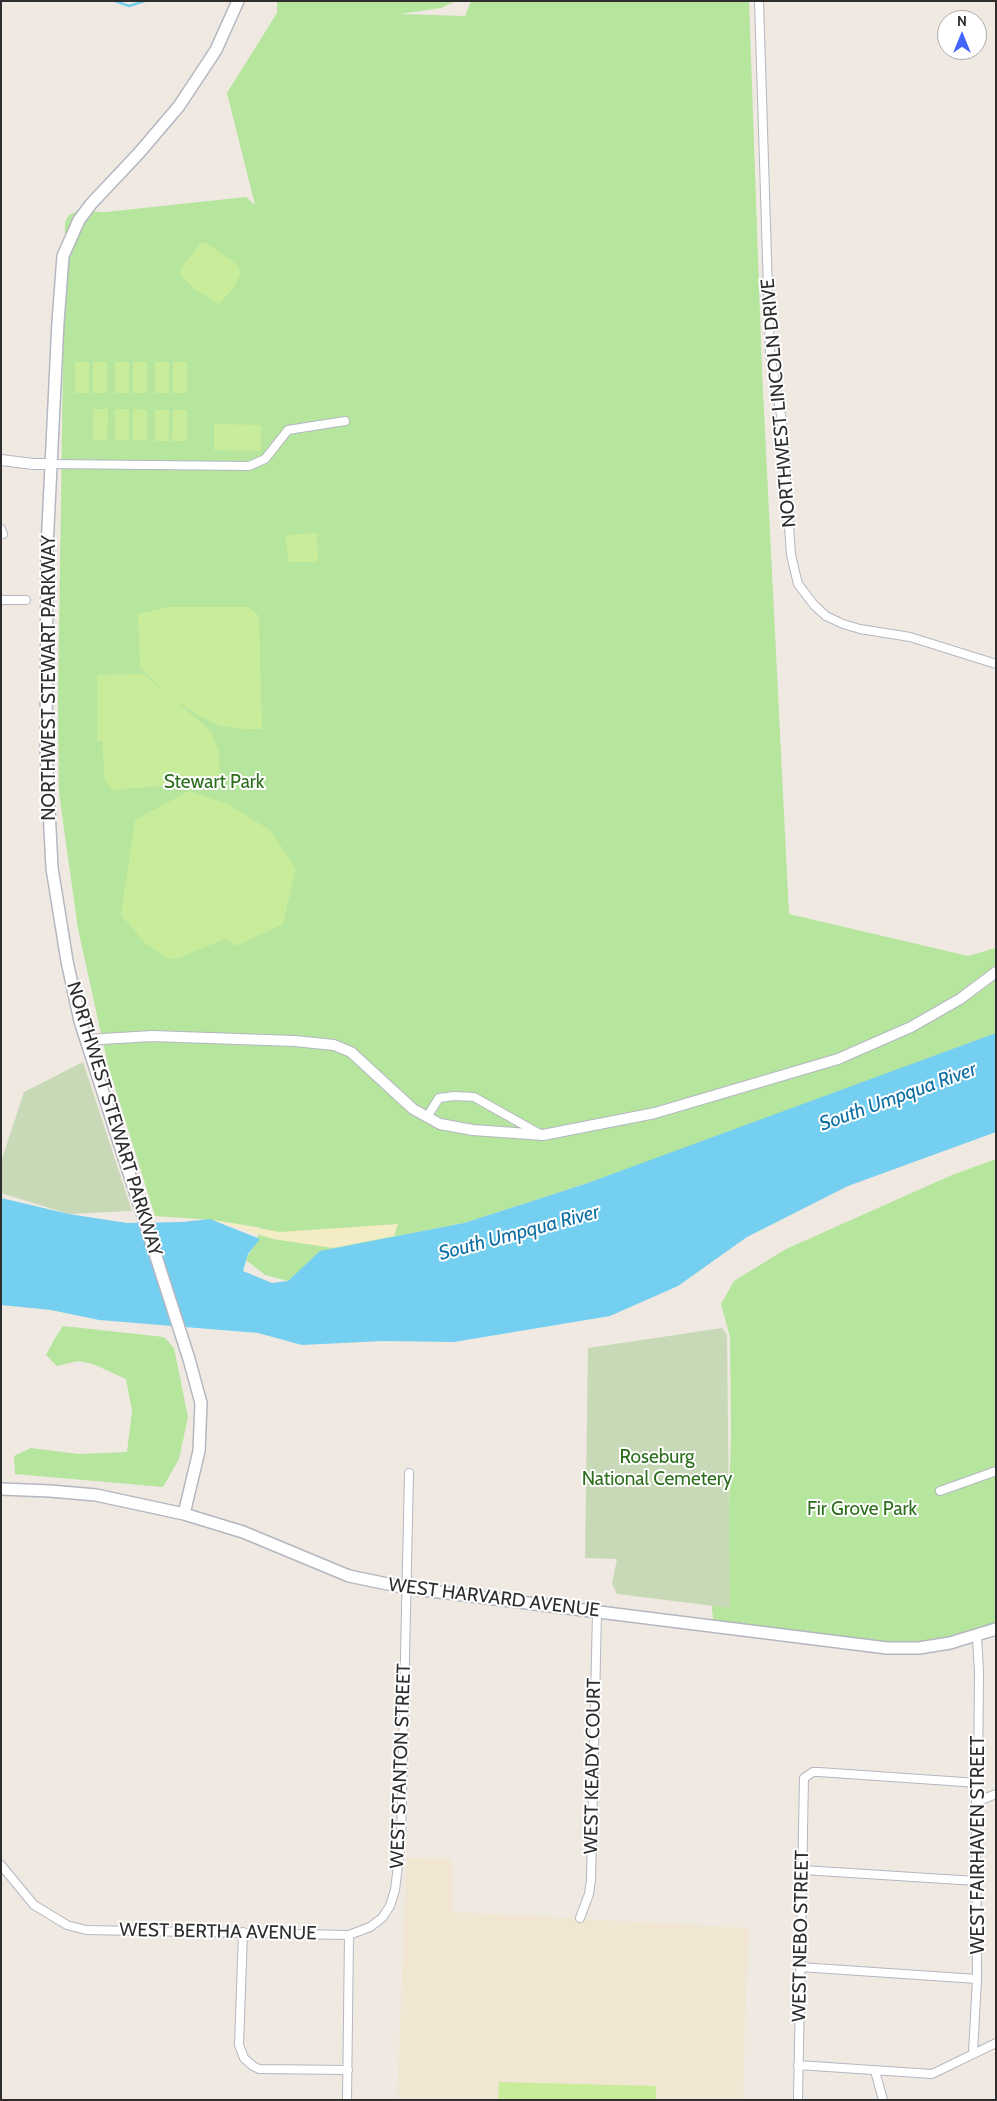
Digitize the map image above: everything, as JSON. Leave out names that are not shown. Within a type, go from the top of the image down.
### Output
[{"type":"main road","name":"NORTHWEST STEWART PARKWAY","points":[[184,1514],[202,1433],[202,1403],[86,1040],[67,961],[52,868],[46,750],[47,548],[50,464],[63,256],[91,204],[139,153],[179,106],[216,50],[238,1]]},
{"type":"main road","name":"WEST HARVARD AVENUE","points":[[1,1489],[50,1490],[96,1496],[184,1514],[262,1539],[349,1576],[407,1588],[887,1648],[926,1647],[977,1636],[996,1629]]},
{"type":"street","name":"NORTHWEST LINCOLN DRIVE","points":[[758,1],[770,354],[782,421],[791,554],[798,584],[814,605],[826,616],[843,624],[860,629],[910,637],[996,664]]},
{"type":"street","points":[[1,460],[50,464],[249,466],[265,459],[288,430],[345,421]]},
{"type":"street","points":[[1,600],[26,600]]},
{"type":"street","points":[[86,1040],[152,1036],[294,1040],[334,1045],[351,1052],[414,1109],[427,1117],[452,1127],[543,1136],[655,1112],[838,1058],[911,1027],[960,999],[996,972]]},
{"type":"street","points":[[427,1117],[439,1098],[454,1096],[474,1097],[543,1136]]},
{"type":"street","points":[[940,1491],[996,1471]]},
{"type":"street","name":"WEST STANTON STREET","points":[[349,1936],[370,1927],[382,1918],[390,1906],[395,1890],[401,1840],[409,1473]]},
{"type":"street","name":"WEST KEADY COURT","points":[[580,1918],[589,1894],[591,1880],[597,1612]]},
{"type":"street","name":"WEST FAIRHAVEN STREET","points":[[973,2054],[977,1979],[976,1802],[978,1783],[979,1672],[977,1636]]},
{"type":"street","name":"WEST NEBO STREET","points":[[798,2100],[804,1778],[808,1774],[818,1772],[978,1783]]},
{"type":"street","points":[[976,1802],[996,1794]]},
{"type":"street","name":"WEST BERTHA AVENUE","points":[[1,1865],[34,1904],[67,1925],[86,1930],[243,1932],[349,1936]]},
{"type":"street","points":[[803,1870],[976,1881]]},
{"type":"street","points":[[243,1932],[239,2045],[244,2058],[252,2066],[259,2069],[348,2070]]},
{"type":"street","points":[[347,2100],[349,1936]]},
{"type":"street","points":[[800,1967],[977,1979]]},
{"type":"street","points":[[798,2065],[932,2074],[996,2043]]},
{"type":"street","points":[[876,2071],[884,2100]]},
{"type":"shaded area","points":[[407,1858],[452,1859],[452,1912],[748,1928],[743,2100],[397,2100]]},
{"type":"green space","name":"Stewart Park","points":[[277,1],[456,1],[441,8],[400,14],[465,16],[471,1],[749,1],[762,371],[789,914],[968,956],[996,948],[996,1073],[705,1141],[585,1184],[464,1223],[321,1251],[288,1281],[265,1275],[246,1260],[262,1228],[213,1220],[155,1216],[108,1065],[78,929],[59,793],[58,702],[65,222],[69,215],[78,211],[106,212],[246,197],[255,205],[227,93],[277,13]]},
{"type":"green space","points":[[201,243],[206,243],[237,264],[241,273],[233,289],[219,304],[193,288],[180,274],[183,265]]},
{"type":"green space","points":[[75,362],[89,362],[89,393],[75,393]]},
{"type":"green space","points":[[93,362],[107,362],[107,393],[93,393]]},
{"type":"green space","points":[[115,362],[129,362],[129,393],[115,393]]},
{"type":"green space","points":[[133,362],[147,362],[147,393],[133,393]]},
{"type":"green space","points":[[155,362],[169,362],[169,393],[155,393]]},
{"type":"green space","points":[[173,362],[187,362],[187,393],[173,393]]},
{"type":"green space","points":[[93,409],[108,409],[107,440],[93,440]]},
{"type":"green space","points":[[115,409],[129,409],[129,440],[115,440]]},
{"type":"green space","points":[[133,409],[147,410],[147,440],[133,440]]},
{"type":"green space","points":[[155,410],[169,410],[169,441],[155,441]]},
{"type":"green space","points":[[173,410],[187,410],[187,441],[172,441]]},
{"type":"green space","points":[[214,424],[261,425],[261,451],[214,450]]},
{"type":"green space","points":[[317,533],[318,562],[289,562],[285,535]]},
{"type":"green space","name":"Stewart Park","points":[[168,607],[248,607],[259,616],[262,729],[241,729],[221,726],[201,717],[173,699],[211,731],[219,751],[220,784],[201,783],[112,790],[105,781],[102,741],[97,741],[97,675],[143,674],[168,695],[140,668],[138,614]]},
{"type":"green space","points":[[189,791],[228,804],[271,831],[296,869],[283,924],[237,946],[225,939],[176,959],[167,958],[145,943],[121,915],[135,820]]},
{"type":"green space","points":[[83,1062],[132,1211],[69,1214],[1,1193],[1,1162],[24,1092]]},
{"type":"green space","name":"Fir Grove Park","points":[[996,1159],[996,1628],[919,1648],[714,1627],[712,1609],[713,1585],[727,1577],[731,1431],[730,1337],[721,1304],[734,1281],[786,1249],[952,1175]]},
{"type":"green space","points":[[63,1326],[164,1337],[174,1348],[188,1417],[179,1459],[163,1487],[15,1474],[14,1456],[31,1448],[79,1454],[127,1452],[132,1411],[126,1379],[93,1364],[78,1361],[57,1366],[46,1355]]},
{"type":"green space","name":"Roseburg National Cemetery","points":[[722,1328],[727,1335],[730,1608],[617,1594],[612,1584],[617,1559],[585,1558],[588,1348]]},
{"type":"green space","points":[[499,2082],[656,2086],[656,2100],[498,2100]]},
{"type":"sand","points":[[213,1220],[280,1232],[398,1224],[394,1236],[333,1248],[273,1239]]},
{"type":"water","name":"South Umpqua River","points":[[996,1033],[996,1132],[848,1186],[747,1237],[678,1286],[610,1316],[454,1342],[382,1341],[302,1345],[258,1333],[99,1320],[51,1310],[1,1305],[1,1198],[69,1214],[127,1223],[182,1222],[210,1219],[260,1239],[248,1254],[243,1271],[272,1283],[288,1281],[320,1251],[464,1223],[585,1184]]},
{"type":"waterway","points":[[115,1],[129,6],[145,1]]}]
